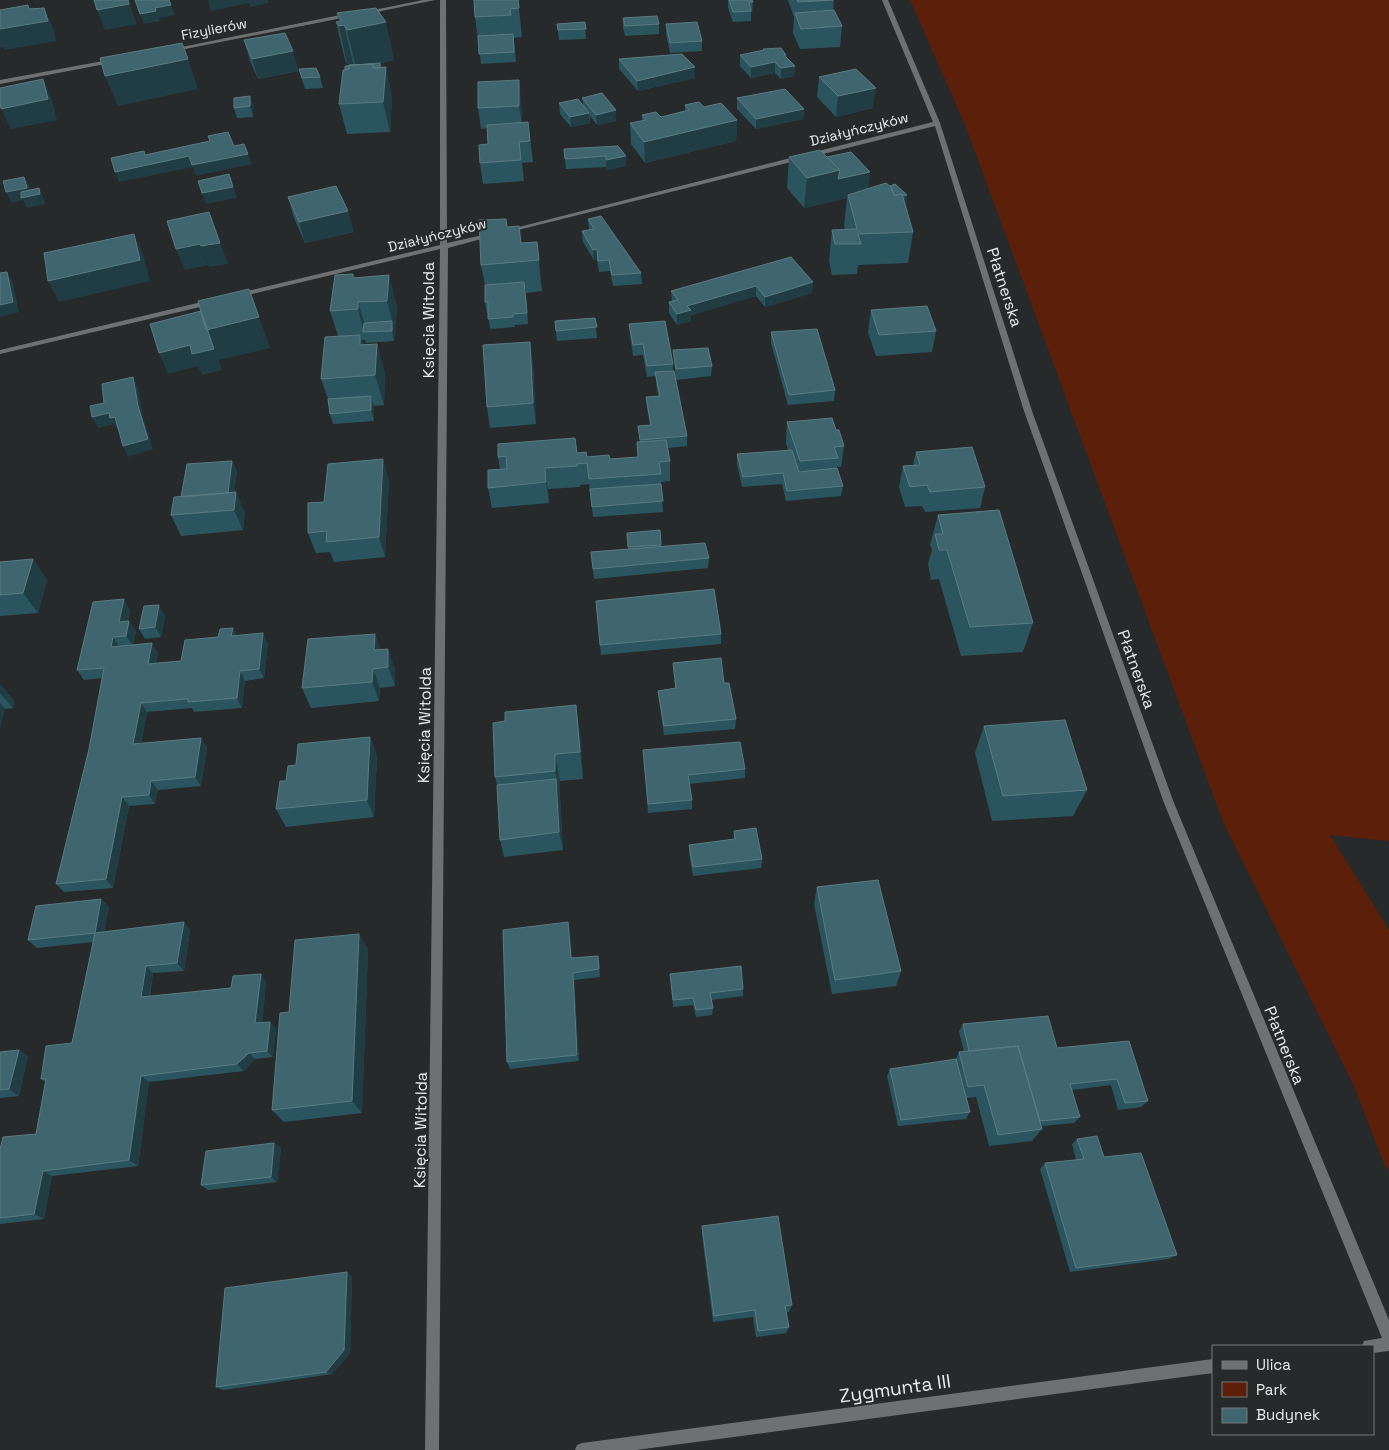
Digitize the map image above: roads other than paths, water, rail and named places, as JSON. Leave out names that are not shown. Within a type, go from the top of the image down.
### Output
[{"type":"street","points":[[363,13],[432,0]]},
{"type":"street","name":"Księcia Witolda","points":[[432,1450],[443,247],[443,0]]},
{"type":"street","name":"Płatnerska","points":[[885,0],[937,123],[1028,411],[1168,803],[1389,1337]]},
{"type":"street","name":"Fizylierów","points":[[167,50],[354,15]]},
{"type":"street","points":[[0,82],[118,60]]},
{"type":"street","name":"Działyńczyków","points":[[231,297],[443,247],[937,123]]},
{"type":"street","points":[[0,352],[222,299]]},
{"type":"street","points":[[1374,1346],[1389,1344]]},
{"type":"street","name":"Zygmunta III","points":[[582,1450],[1212,1366]]}]
